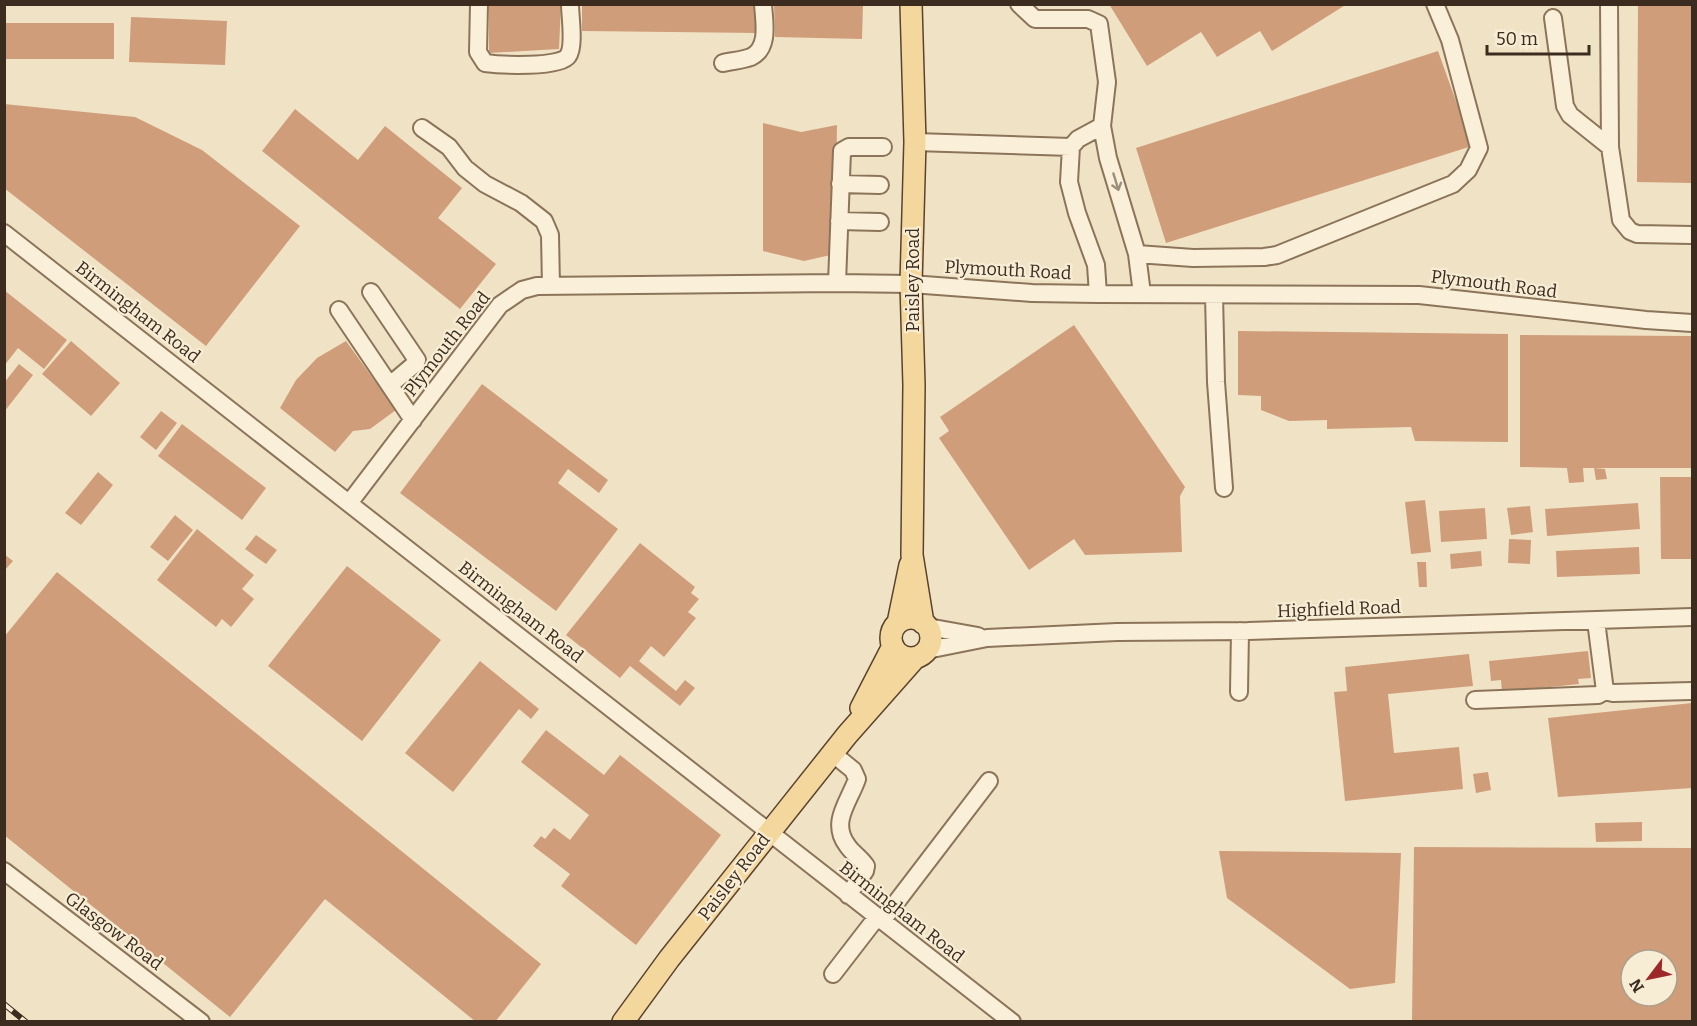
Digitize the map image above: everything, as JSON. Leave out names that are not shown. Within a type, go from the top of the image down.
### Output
[{"type":"main road","name":"Paisley Road","points":[[898,623],[912,555],[914,385],[911,284],[915,142],[911,4]]},
{"type":"main road","name":"Paisley Road","points":[[912,555],[926,625]]},
{"type":"main road","points":[[913,618],[926,625],[931,639],[921,654],[902,656],[893,646],[891,637],[898,623],[913,618]]},
{"type":"main road","name":"Paisley Road","points":[[847,735],[893,646]]},
{"type":"main road","name":"Paisley Road","points":[[623,1022],[832,753],[921,654]]},
{"type":"street","points":[[479,4],[478,52],[485,63],[497,64],[553,63],[567,58],[570,54],[571,43],[570,4]]},
{"type":"street","points":[[723,63],[752,56],[759,50],[764,36],[763,4]]},
{"type":"street","points":[[1019,4],[1035,19],[1088,19],[1099,24],[1107,82],[1102,126],[1108,158],[1137,254],[1142,294]]},
{"type":"street","points":[[1137,254],[1193,258],[1276,255],[1453,184],[1468,170],[1479,148],[1450,40],[1435,4]]},
{"type":"street","points":[[1609,4],[1610,147],[1621,220],[1625,226],[1637,234],[1692,235]]},
{"type":"street","points":[[1553,18],[1564,106],[1570,115],[1610,147]]},
{"type":"street","points":[[1098,294],[1096,265],[1077,213],[1069,182],[1071,147],[1078,139],[1102,126]]},
{"type":"street","points":[[422,128],[449,147],[465,168],[485,184],[521,203],[544,220],[550,235],[551,286]]},
{"type":"street","points":[[915,142],[1071,147]]},
{"type":"street","points":[[837,283],[842,151],[849,147],[883,147]]},
{"type":"street","points":[[840,184],[880,185]]},
{"type":"street","points":[[839,221],[880,222]]},
{"type":"street","name":"Birmingham Road","points":[[4,233],[1012,1022]]},
{"type":"street","name":"Plymouth Road","points":[[350,502],[500,305],[522,290],[537,286],[837,283],[911,284],[1098,294],[1419,295],[1692,323]]},
{"type":"street","points":[[371,292],[417,360],[390,385]]},
{"type":"street","points":[[1214,296],[1216,382],[1224,488]]},
{"type":"street","points":[[339,310],[413,420]]},
{"type":"street","name":"Highfield Road","points":[[921,654],[987,638],[1117,632],[1240,631],[1692,617]]},
{"type":"street","points":[[1596,621],[1605,691]]},
{"type":"street","name":"Highfield Road","points":[[926,625],[987,638]]},
{"type":"street","points":[[1239,692],[1240,631]]},
{"type":"street","points":[[1475,700],[1598,695],[1605,691],[1613,693],[1692,691]]},
{"type":"street","points":[[832,753],[853,770],[857,779],[840,817],[838,827],[848,847],[861,858],[866,866],[848,895]]},
{"type":"street","points":[[833,974],[989,782]]},
{"type":"street","name":"Glasgow Road","points":[[4,871],[201,1022]]},
{"type":"building","points":[[489,4],[561,4],[559,49],[489,53]]},
{"type":"building","points":[[582,4],[757,4],[757,33],[582,31]]},
{"type":"building","points":[[774,4],[863,4],[862,39],[775,37]]},
{"type":"building","points":[[1109,4],[1347,4],[1272,51],[1260,31],[1217,57],[1201,32],[1147,66]]},
{"type":"building","points":[[1638,4],[1692,4],[1692,183],[1637,182]]},
{"type":"building","points":[[131,17],[227,21],[225,65],[129,62]]},
{"type":"building","points":[[4,23],[114,23],[114,59],[4,59]]},
{"type":"building","points":[[1438,51],[1472,146],[1166,243],[1136,148]]},
{"type":"building","points":[[4,104],[135,117],[202,150],[300,226],[206,346],[4,188]]},
{"type":"building","points":[[295,109],[358,160],[385,126],[462,188],[438,218],[496,264],[460,309],[262,151]]},
{"type":"building","points":[[763,123],[801,132],[837,125],[835,254],[804,261],[763,251]]},
{"type":"building","points":[[4,290],[67,340],[44,369],[18,348],[4,366]]},
{"type":"building","points":[[1074,325],[1185,487],[1180,496],[1182,552],[1085,555],[1074,539],[1029,570],[939,438],[949,431],[940,417]]},
{"type":"building","points":[[1238,331],[1508,334],[1508,442],[1415,441],[1411,427],[1327,429],[1327,420],[1289,421],[1261,410],[1261,396],[1238,395]]},
{"type":"building","points":[[1520,335],[1692,336],[1692,468],[1583,468],[1584,482],[1569,483],[1567,468],[1520,467]]},
{"type":"building","points":[[71,341],[120,383],[91,416],[42,374]]},
{"type":"building","points":[[346,341],[396,410],[370,429],[353,431],[335,452],[280,408],[296,380],[317,358]]},
{"type":"building","points":[[19,364],[33,375],[4,412],[4,383]]},
{"type":"building","points":[[482,384],[608,480],[599,493],[568,469],[558,483],[618,529],[556,611],[400,493]]},
{"type":"building","points":[[161,411],[177,423],[156,450],[140,437]]},
{"type":"building","points":[[182,424],[266,488],[242,520],[158,456]]},
{"type":"building","points":[[1594,468],[1605,469],[1607,479],[1596,480]]},
{"type":"building","points":[[98,472],[113,485],[81,525],[65,513]]},
{"type":"building","points":[[1660,477],[1692,477],[1692,559],[1661,559]]},
{"type":"building","points":[[1425,500],[1431,552],[1411,554],[1405,502]]},
{"type":"building","points":[[1638,503],[1640,529],[1547,536],[1545,509]]},
{"type":"building","points":[[1530,506],[1533,532],[1511,535],[1507,508]]},
{"type":"building","points":[[1485,508],[1487,539],[1441,542],[1439,511]]},
{"type":"building","points":[[175,515],[193,530],[168,561],[150,547]]},
{"type":"building","points":[[197,529],[254,575],[242,589],[254,599],[231,627],[222,619],[216,627],[157,580]]},
{"type":"building","points":[[256,535],[277,550],[266,564],[245,549]]},
{"type":"building","points":[[1509,539],[1531,540],[1530,564],[1508,563]]},
{"type":"building","points":[[640,543],[695,587],[691,593],[699,599],[688,612],[696,618],[664,657],[651,646],[639,661],[676,691],[685,680],[695,688],[680,706],[630,666],[620,678],[566,635]]},
{"type":"building","points":[[1639,547],[1640,574],[1557,577],[1556,551]]},
{"type":"building","points":[[1481,551],[1482,566],[1451,569],[1450,554]]},
{"type":"building","points":[[4,554],[13,561],[4,571]]},
{"type":"building","points":[[1417,562],[1426,562],[1427,587],[1419,587]]},
{"type":"building","points":[[347,566],[441,640],[362,741],[268,666]]},
{"type":"building","points":[[57,572],[541,964],[495,1022],[476,1022],[325,899],[230,1017],[4,835],[4,637]]},
{"type":"building","points":[[1588,651],[1591,678],[1578,679],[1579,684],[1502,692],[1501,680],[1491,681],[1489,661]]},
{"type":"building","points":[[1469,654],[1473,686],[1388,694],[1394,753],[1459,747],[1463,789],[1345,801],[1334,692],[1347,691],[1345,667]]},
{"type":"building","points":[[480,661],[539,709],[531,719],[519,709],[453,792],[405,753]]},
{"type":"building","points":[[1692,703],[1692,788],[1558,797],[1548,718]]},
{"type":"building","points":[[546,730],[604,775],[620,755],[721,835],[636,945],[561,886],[570,874],[533,846],[541,836],[545,839],[554,828],[570,840],[589,815],[521,762]]},
{"type":"building","points":[[1488,772],[1491,790],[1476,793],[1473,774]]},
{"type":"building","points":[[1642,822],[1642,841],[1596,842],[1595,823]]},
{"type":"building","points":[[1414,847],[1692,848],[1692,1022],[1412,1022]]},
{"type":"building","points":[[1219,851],[1401,853],[1395,983],[1350,989],[1227,898]]},
{"type":"railway","points":[[4,1004],[26,1022]]}]
